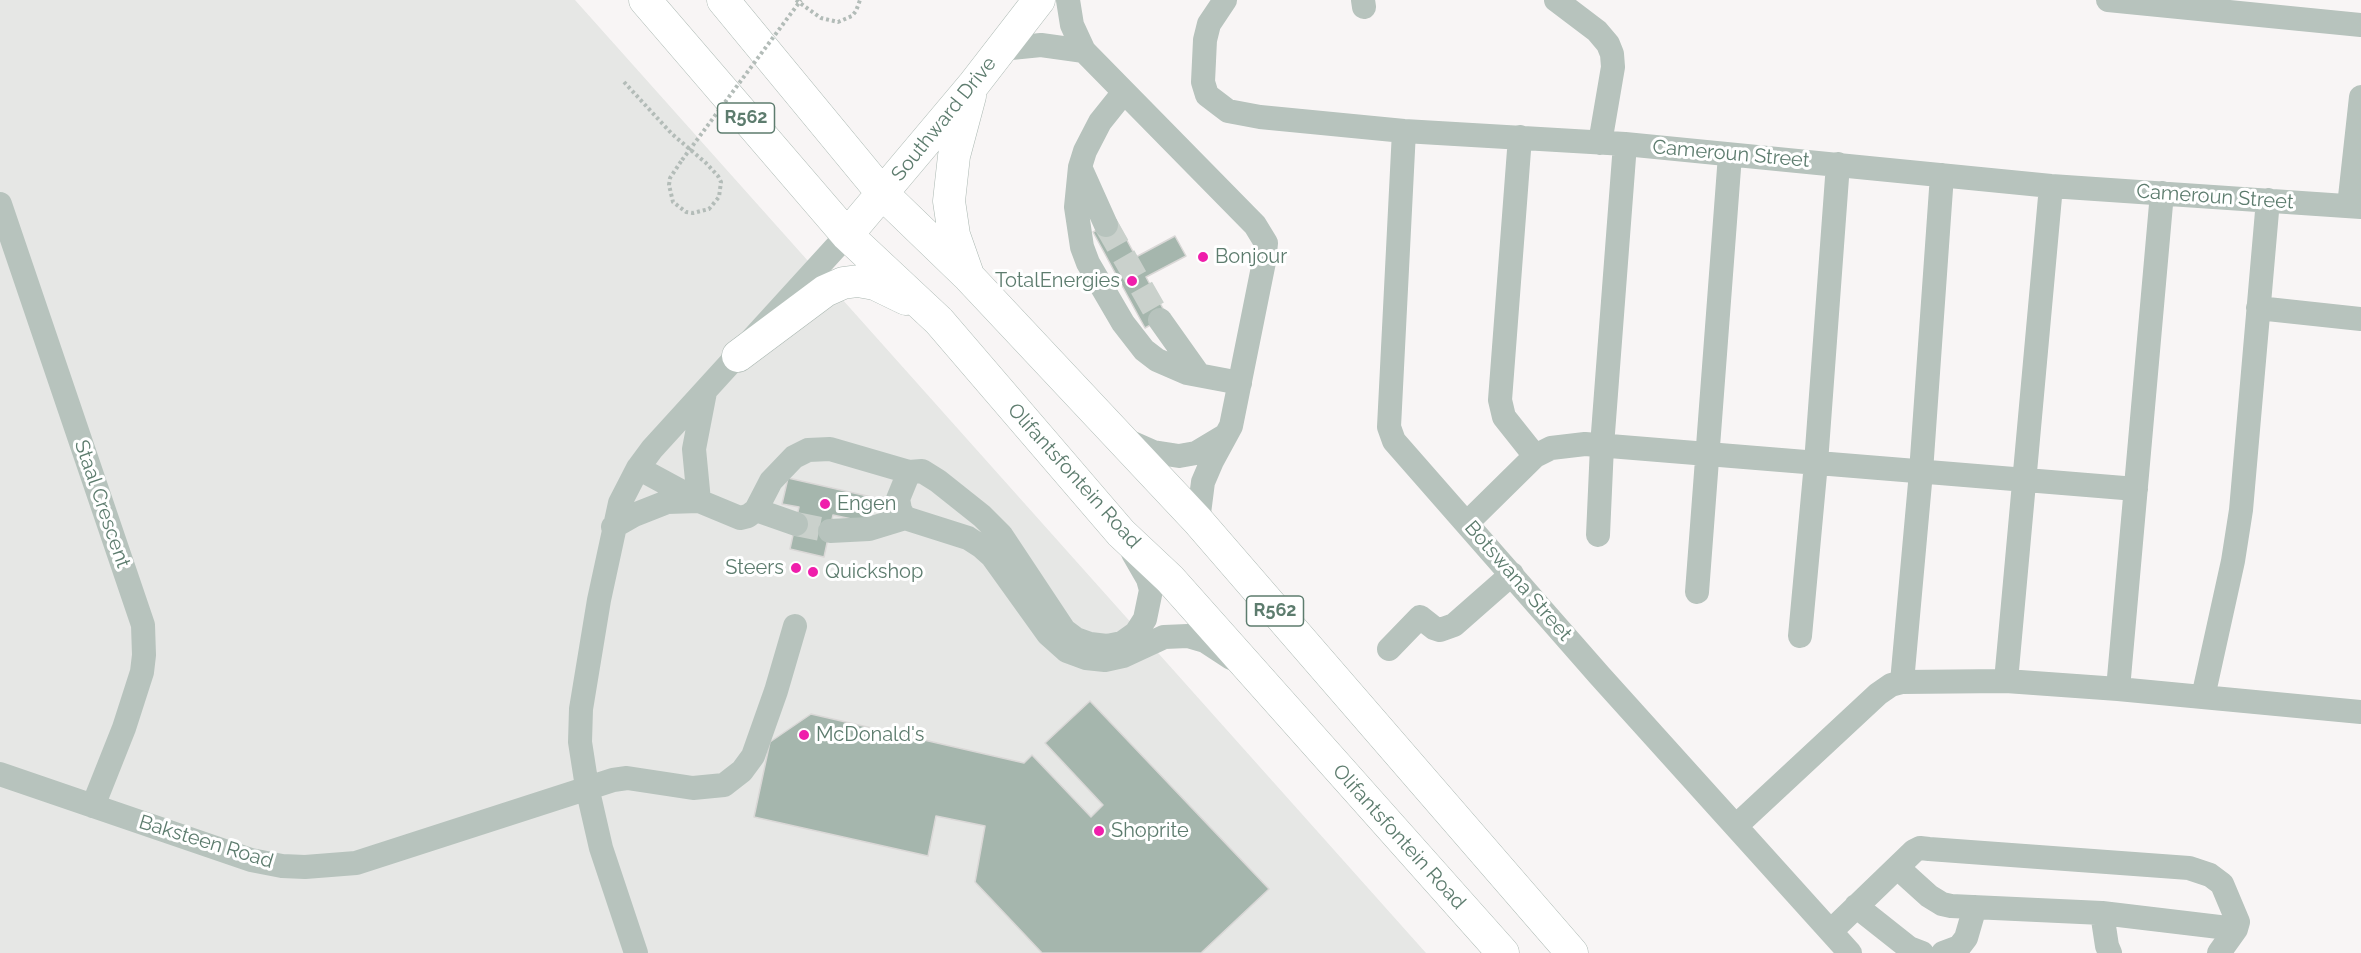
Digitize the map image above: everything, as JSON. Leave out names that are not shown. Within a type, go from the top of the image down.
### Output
[{"type":"main road","name":"Olifantsfontein Road","points":[[645,0],[848,235],[939,321],[1121,533],[1170,579],[1503,953]]},
{"type":"main road","name":"R562","points":[[723,0],[883,194],[969,277],[1198,521],[1572,953]]},
{"type":"main road","name":"Southward Drive","points":[[848,235],[974,84],[1039,0]]},
{"type":"main road","points":[[969,277],[954,235],[950,192],[957,143],[974,84]]},
{"type":"main road","points":[[738,356],[825,291],[843,283],[858,281],[875,284],[912,302],[939,321]]},
{"type":"street","points":[[1068,0],[1072,25],[1084,51],[1255,225],[1266,243],[1229,433],[1212,461],[1203,482],[1198,521]]},
{"type":"street","name":"Cameroun Street","points":[[1225,0],[1209,24],[1203,62],[1203,82],[1207,95],[1228,111],[1260,117],[1404,131],[1625,144],[2051,186],[2355,206]]},
{"type":"street","points":[[1556,0],[1597,31],[1608,44],[1612,54],[1600,143]]},
{"type":"street","points":[[2108,0],[2361,25]]},
{"type":"street","points":[[1001,49],[1041,45],[1084,51]]},
{"type":"street","points":[[1124,92],[1100,122],[1085,151],[1080,167],[1076,207],[1082,247],[1088,263],[1123,323],[1144,350],[1157,360],[1172,367],[1240,383]]},
{"type":"street","points":[[2355,206],[2361,97]]},
{"type":"street","name":"Botswana Street","points":[[1404,131],[1389,431],[1394,441],[1600,676],[1850,953]]},
{"type":"street","points":[[1520,137],[1500,400],[1504,417],[1535,456]]},
{"type":"street","points":[[1598,535],[1602,446],[1625,144]]},
{"type":"street","points":[[1697,592],[1730,155]]},
{"type":"street","points":[[1800,636],[1816,464],[1838,164]]},
{"type":"street","points":[[1080,167],[1106,225]]},
{"type":"street","points":[[1902,682],[1921,472],[1942,175]]},
{"type":"street","points":[[2006,681],[2051,186]]},
{"type":"street","points":[[2118,689],[2162,193]]},
{"type":"street","points":[[2203,697],[2233,561],[2241,510],[2268,200]]},
{"type":"street","name":"Staal Crescent","points":[[0,204],[143,624],[142,672],[124,728],[93,806]]},
{"type":"street","points":[[636,953],[601,848],[586,787],[580,742],[581,709],[613,527],[620,503],[638,468],[848,235]]},
{"type":"street","points":[[2258,308],[2361,319]]},
{"type":"street","points":[[1160,320],[1199,375]]},
{"type":"street","points":[[699,501],[694,449],[706,390]]},
{"type":"street","points":[[1123,439],[1153,452],[1179,456],[1196,453],[1229,433]]},
{"type":"street","points":[[1467,523],[1535,456],[1551,448],[1568,445],[1707,453],[1816,464],[2136,489]]},
{"type":"street","points":[[638,468],[734,517],[748,516],[756,510],[771,481],[794,458],[808,450],[830,449],[909,472],[921,471],[934,477],[989,523],[1006,542],[1058,624],[1076,639],[1090,644],[1114,645],[1130,638],[1140,628],[1148,609],[1151,590],[1148,579],[1121,533]]},
{"type":"street","points":[[905,518],[900,510],[898,499],[909,472]]},
{"type":"street","points":[[613,527],[634,515],[667,502],[699,501]]},
{"type":"street","points":[[756,510],[796,524]]},
{"type":"street","points":[[830,531],[869,529],[905,518],[976,542],[992,556],[1048,634],[1060,645],[1077,655],[1095,660],[1115,658],[1164,638],[1188,636],[1198,638],[1215,647],[1261,681]]},
{"type":"street","points":[[1389,649],[1420,617],[1440,630],[1454,625],[1512,574]]},
{"type":"street","name":"Baksteen Road","points":[[0,774],[251,860],[282,866],[305,867],[356,863],[586,787],[627,778],[693,788],[724,785],[733,780],[753,756],[776,691],[795,626]]},
{"type":"street","points":[[1736,826],[1878,694],[1891,685],[1902,682],[2006,681],[2361,712]]},
{"type":"street","points":[[1831,931],[1899,868],[1914,851],[1920,848],[2189,868],[2210,875],[2222,884],[2238,922],[2236,929],[2218,953]]},
{"type":"street","points":[[1899,868],[1929,896],[1942,904],[2102,913],[2236,929]]},
{"type":"street","points":[[1856,906],[1909,948],[1922,953]]},
{"type":"street","points":[[1943,953],[1959,947],[1966,938],[1975,907]]},
{"type":"street","points":[[2102,913],[2110,953]]},
{"type":"path","points":[[796,0],[821,18],[838,22],[852,16],[860,0]]},
{"type":"path","points":[[624,82],[672,134],[706,163],[718,176],[721,182],[719,197],[709,209],[693,213],[686,212],[673,202],[669,185],[670,178],[682,160],[801,0]]},
{"type":"shaded area","points":[[0,0],[575,0],[1426,953],[0,953]]},
{"type":"building","points":[[1116,220],[1136,257],[1175,236],[1186,256],[1146,277],[1167,316],[1145,328],[1093,232]]},
{"type":"building","points":[[788,478],[876,498],[870,523],[833,515],[824,557],[790,549],[799,507],[782,504]]},
{"type":"building","name":"Shoprite","points":[[1090,701],[1269,889],[1201,953],[1042,953],[975,882],[985,826],[936,816],[928,856],[754,817],[770,742],[811,714],[1024,763],[1032,755],[1091,817],[1103,805],[1045,743]]},
{"type":"tunnel","points":[[1106,225],[1160,320]]},
{"type":"tunnel","points":[[796,524],[830,531]]},
{"type":"place","name":"Bonjour","points":[[1203,257]]},
{"type":"place","name":"TotalEnergies","points":[[1132,281]]},
{"type":"place","name":"Engen","points":[[825,504]]},
{"type":"place","name":"Steers","points":[[796,568]]},
{"type":"place","name":"Quickshop","points":[[813,572]]},
{"type":"place","name":"McDonald's","points":[[804,735]]},
{"type":"place","name":"Shoprite","points":[[1099,831]]}]
